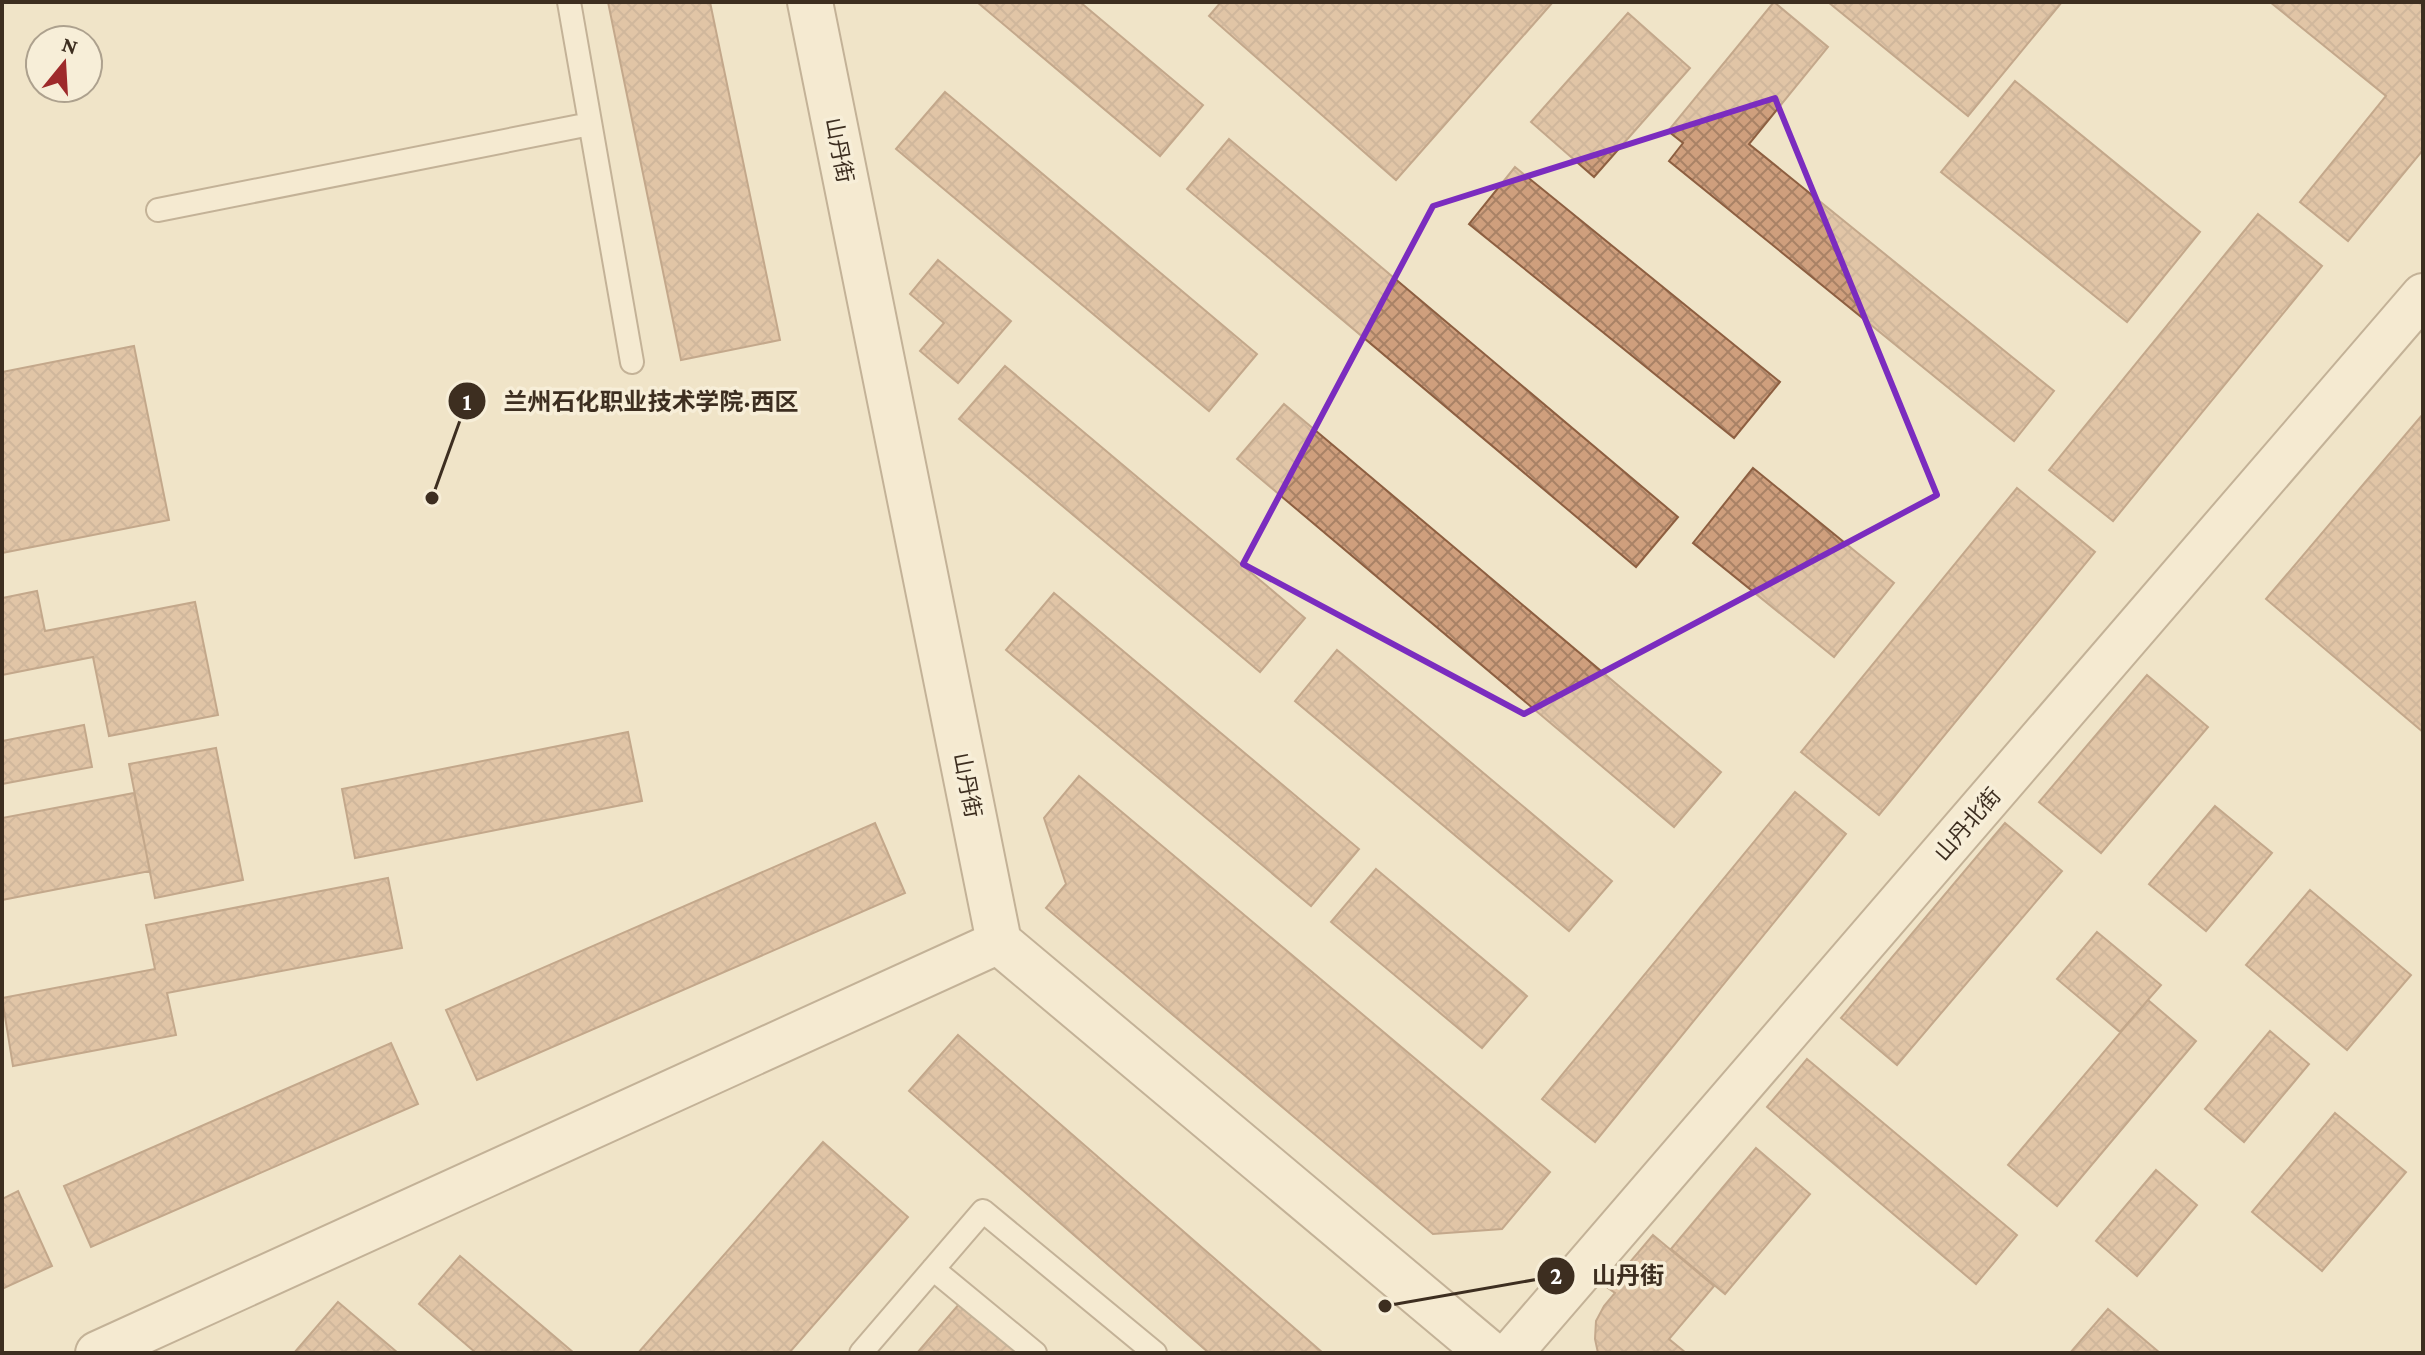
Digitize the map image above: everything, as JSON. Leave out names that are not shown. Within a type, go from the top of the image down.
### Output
[{"type":"street","name":"山丹街","points":[[810,2],[999,942]]},
{"type":"street","name":"山丹北街","points":[[1511,1353],[2423,295]]},
{"type":"street","points":[[97,1353],[999,942],[1489,1353]]},
{"type":"lane","points":[[569,2],[632,362]]},
{"type":"lane","points":[[158,210],[590,124]]},
{"type":"lane","points":[[861,1353],[983,1211],[1155,1353]]},
{"type":"lane","points":[[933,1269],[1035,1353]]},
{"type":"highlighted area","points":[[1775,98],[1937,495],[1524,714],[1243,564],[1433,206]]},
{"type":"building","points":[[608,2],[710,2],[780,340],[681,360]]},
{"type":"building","points":[[977,2],[1080,2],[1203,105],[1160,156]]},
{"type":"building","points":[[1221,2],[1553,2],[1396,180],[1209,16]]},
{"type":"building","points":[[1774,2],[1828,47],[1749,144],[2054,391],[2014,441],[1669,161],[1683,143],[1668,131]]},
{"type":"building","points":[[1828,2],[2062,2],[1968,116]]},
{"type":"building","points":[[2270,2],[2423,2],[2423,150],[2348,241],[2300,202],[2386,96]]},
{"type":"building","points":[[1628,13],[1690,68],[1594,177],[1531,122]]},
{"type":"building","points":[[2015,81],[2200,232],[2127,322],[1941,172]]},
{"type":"building","points":[[945,92],[1257,354],[1209,411],[896,149]]},
{"type":"building","points":[[1229,139],[1678,517],[1636,567],[1187,189]]},
{"type":"building","points":[[1515,167],[1780,382],[1734,438],[1469,224]]},
{"type":"building","points":[[2258,214],[2322,266],[2113,521],[2049,470]]},
{"type":"building","points":[[938,260],[1011,321],[958,383],[920,351],[944,323],[910,294]]},
{"type":"building","points":[[134,346],[169,520],[2,553],[2,372]]},
{"type":"building","points":[[1005,366],[1305,618],[1260,672],[959,419]]},
{"type":"building","points":[[1284,404],[1721,772],[1674,827],[1237,459]]},
{"type":"building","points":[[2423,414],[2423,732],[2266,599]]},
{"type":"building","points":[[1753,468],[1894,583],[1834,657],[1693,543]]},
{"type":"building","points":[[2017,488],[2095,552],[1879,815],[1801,752]]},
{"type":"building","points":[[37,591],[45,631],[195,602],[218,715],[109,736],[93,657],[2,675],[2,598]]},
{"type":"building","points":[[1054,593],[1359,849],[1311,906],[1006,650]]},
{"type":"building","points":[[1337,650],[1612,881],[1569,931],[1295,701]]},
{"type":"building","points":[[2147,675],[2208,727],[2101,853],[2039,802]]},
{"type":"building","points":[[84,725],[92,767],[2,784],[2,741]]},
{"type":"building","points":[[628,732],[642,801],[355,858],[342,789]]},
{"type":"building","points":[[216,748],[243,880],[155,898],[129,764]]},
{"type":"building","points":[[1079,776],[1550,1172],[1502,1229],[1433,1234],[1046,908],[1066,884],[1044,818]]},
{"type":"building","points":[[1795,792],[1846,834],[1595,1142],[1542,1099]]},
{"type":"building","points":[[134,793],[150,871],[2,900],[2,818]]},
{"type":"building","points":[[2215,806],[2272,853],[2206,931],[2149,884]]},
{"type":"building","points":[[875,823],[905,893],[477,1080],[446,1010]]},
{"type":"building","points":[[2005,823],[2062,871],[1897,1065],[1841,1018]]},
{"type":"building","points":[[1376,869],[1527,996],[1482,1048],[1331,922]]},
{"type":"building","points":[[388,878],[402,948],[167,993],[176,1035],[13,1066],[2,998],[155,969],[146,925]]},
{"type":"building","points":[[2310,890],[2411,975],[2347,1050],[2246,965]]},
{"type":"building","points":[[2097,932],[2161,985],[2120,1032],[2057,979]]},
{"type":"building","points":[[2148,1000],[2196,1041],[2057,1206],[2008,1165]]},
{"type":"building","points":[[2270,1031],[2309,1064],[2244,1142],[2205,1109]]},
{"type":"building","points":[[958,1035],[1323,1353],[1209,1353],[909,1091]]},
{"type":"building","points":[[391,1043],[418,1104],[91,1247],[64,1186]]},
{"type":"building","points":[[1807,1059],[2017,1235],[1976,1284],[1767,1107]]},
{"type":"building","points":[[2335,1113],[2406,1172],[2322,1271],[2252,1212]]},
{"type":"building","points":[[823,1142],[908,1217],[789,1353],[638,1353]]},
{"type":"building","points":[[1756,1148],[1810,1194],[1725,1294],[1671,1249]]},
{"type":"building","points":[[2156,1170],[2197,1205],[2137,1276],[2096,1241]]},
{"type":"building","points":[[18,1191],[52,1266],[2,1289],[2,1199]]},
{"type":"building","points":[[1653,1235],[1714,1286],[1669,1339],[1686,1353],[1598,1353],[1596,1321],[1615,1293],[1608,1288]]},
{"type":"building","points":[[460,1256],[574,1353],[476,1353],[419,1304]]},
{"type":"building","points":[[338,1302],[398,1353],[294,1353]]},
{"type":"building","points":[[960,1303],[1017,1353],[917,1353]]},
{"type":"building","points":[[2108,1309],[2160,1353],[2070,1353]]},
{"type":"place","name":"兰州石化职业技术学院·西区","points":[[432,498]]},
{"type":"place","name":"山丹街","points":[[1385,1306]]}]
